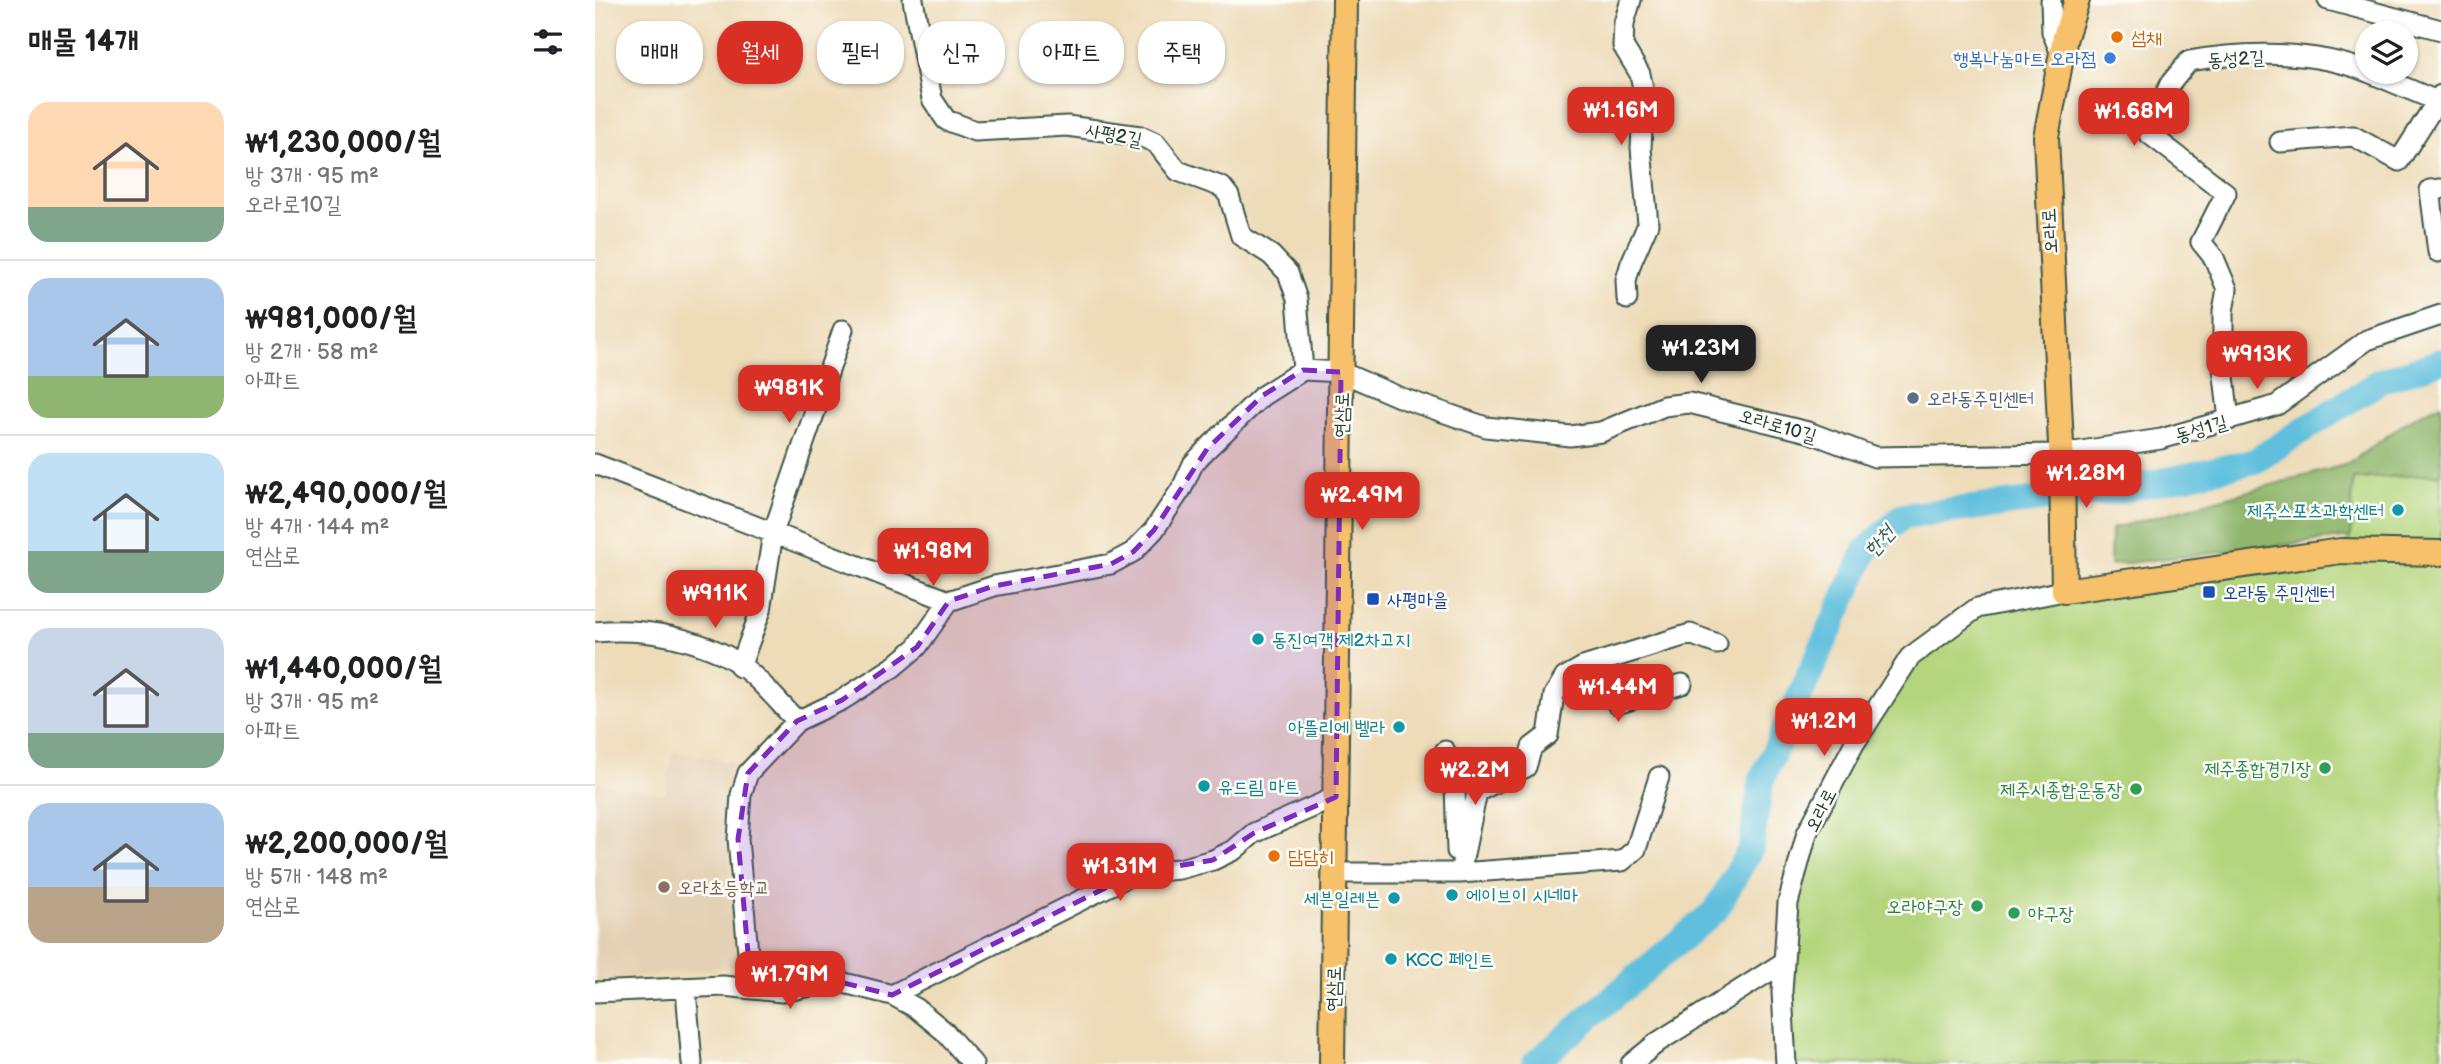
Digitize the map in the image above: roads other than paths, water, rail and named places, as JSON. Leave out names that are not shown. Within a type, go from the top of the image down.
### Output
[{"type":"main road","name":"연삼로","points":[[1332,1064],[1345,0]]},
{"type":"main road","name":"오라로","points":[[2064,591],[2061,459],[2046,137],[2062,56],[2077,0]]},
{"type":"main road","points":[[2064,591],[2341,551],[2441,553]]},
{"type":"street","name":"사평2길","points":[[913,0],[932,99],[946,120],[975,131],[1067,125],[1140,136],[1156,143],[1178,171],[1222,187],[1229,196],[1241,236],[1271,255],[1288,273],[1297,299],[1303,370]]},
{"type":"street","points":[[1627,299],[1626,281],[1648,223],[1641,148],[1644,93],[1640,74],[1623,46],[1624,23],[1631,0]]},
{"type":"street","points":[[2051,0],[2052,32],[2062,56]]},
{"type":"street","points":[[2329,0],[2441,30]]},
{"type":"street","name":"동성2길","points":[[2229,421],[2223,368],[2223,311],[2227,289],[2214,258],[2201,242],[2226,193],[2148,133],[2171,84],[2189,61],[2255,55],[2310,58],[2355,69]]},
{"type":"street","name":"동성2길","points":[[2401,84],[2439,98]]},
{"type":"street","points":[[2280,142],[2353,136],[2399,161],[2439,98]]},
{"type":"street","points":[[2438,252],[2430,190],[2441,189]]},
{"type":"street","name":"동성1길","points":[[2061,459],[2161,439],[2277,405],[2367,340],[2441,315]]},
{"type":"street","points":[[740,667],[761,610],[773,533],[843,330]]},
{"type":"street","points":[[751,988],[738,839],[741,795],[748,774],[797,721],[833,705],[892,668],[917,647],[949,601],[994,586],[1111,564],[1133,552],[1154,530],[1182,488],[1193,464],[1262,396],[1303,370],[1341,372]]},
{"type":"street","name":"오라로10길","points":[[1341,372],[1399,397],[1486,427],[1570,436],[1591,433],[1664,406],[1689,403],[1808,432],[1875,457],[2061,459]]},
{"type":"street","points":[[595,464],[949,601]]},
{"type":"street","name":"오라로","points":[[1786,1064],[1782,992],[1788,903],[1807,833],[1854,744],[1910,657],[1977,608],[2064,591]]},
{"type":"street","points":[[595,632],[631,629],[658,633],[722,653],[797,721]]},
{"type":"street","points":[[1461,873],[1477,792],[1526,767],[1532,747],[1548,735],[1554,695],[1565,677],[1602,661],[1690,634],[1717,644]]},
{"type":"street","points":[[1602,661],[1617,704],[1682,684]]},
{"type":"street","points":[[1445,751],[1455,783],[1455,835],[1461,873]]},
{"type":"street","points":[[1335,873],[1461,873],[1622,862],[1636,849],[1659,777]]},
{"type":"street","points":[[892,995],[1135,873],[1179,869],[1213,860],[1234,850],[1254,833],[1336,797]]},
{"type":"street","points":[[1631,1064],[1658,1042],[1784,962]]},
{"type":"street","points":[[595,992],[751,988],[782,992],[836,981],[892,995],[916,1008],[944,1031],[973,1064]]},
{"type":"street","points":[[686,989],[692,1064]]},
{"type":"waterway","name":"한천","points":[[1534,1064],[1716,910],[1751,848],[1761,781],[1866,550],[1903,516],[2117,491],[2255,461],[2380,381],[2441,361]]},
{"type":"place","name":"섬채","points":[[2117,37]]},
{"type":"place","name":"행복나눔마트 오라점","points":[[2110,58]]},
{"type":"place","name":"오라동주민센터","points":[[1913,398]]},
{"type":"place","name":"제주스포츠과학센터","points":[[2398,510]]},
{"type":"place","name":"오라동 주민센터","points":[[2209,592]]},
{"type":"place","name":"사평마을","points":[[1373,599]]},
{"type":"place","name":"동진여객 제2차고지","points":[[1258,639]]},
{"type":"place","name":"아뜰리에 벨라","points":[[1399,727]]},
{"type":"place","name":"제주종합경기장","points":[[2325,768]]},
{"type":"place","name":"유드림 마트","points":[[1204,786]]},
{"type":"place","name":"제주시종합운동장","points":[[2136,789]]},
{"type":"place","name":"담담히","points":[[1274,856]]},
{"type":"place","name":"오라초등학교","points":[[664,887]]},
{"type":"place","name":"에이브이 시네마","points":[[1452,895]]},
{"type":"place","name":"세븐일레븐","points":[[1394,898]]},
{"type":"place","name":"오라야구장","points":[[1977,906]]},
{"type":"place","name":"야구장","points":[[2014,913]]},
{"type":"place","name":"KCC 페인트","points":[[1391,959]]}]
